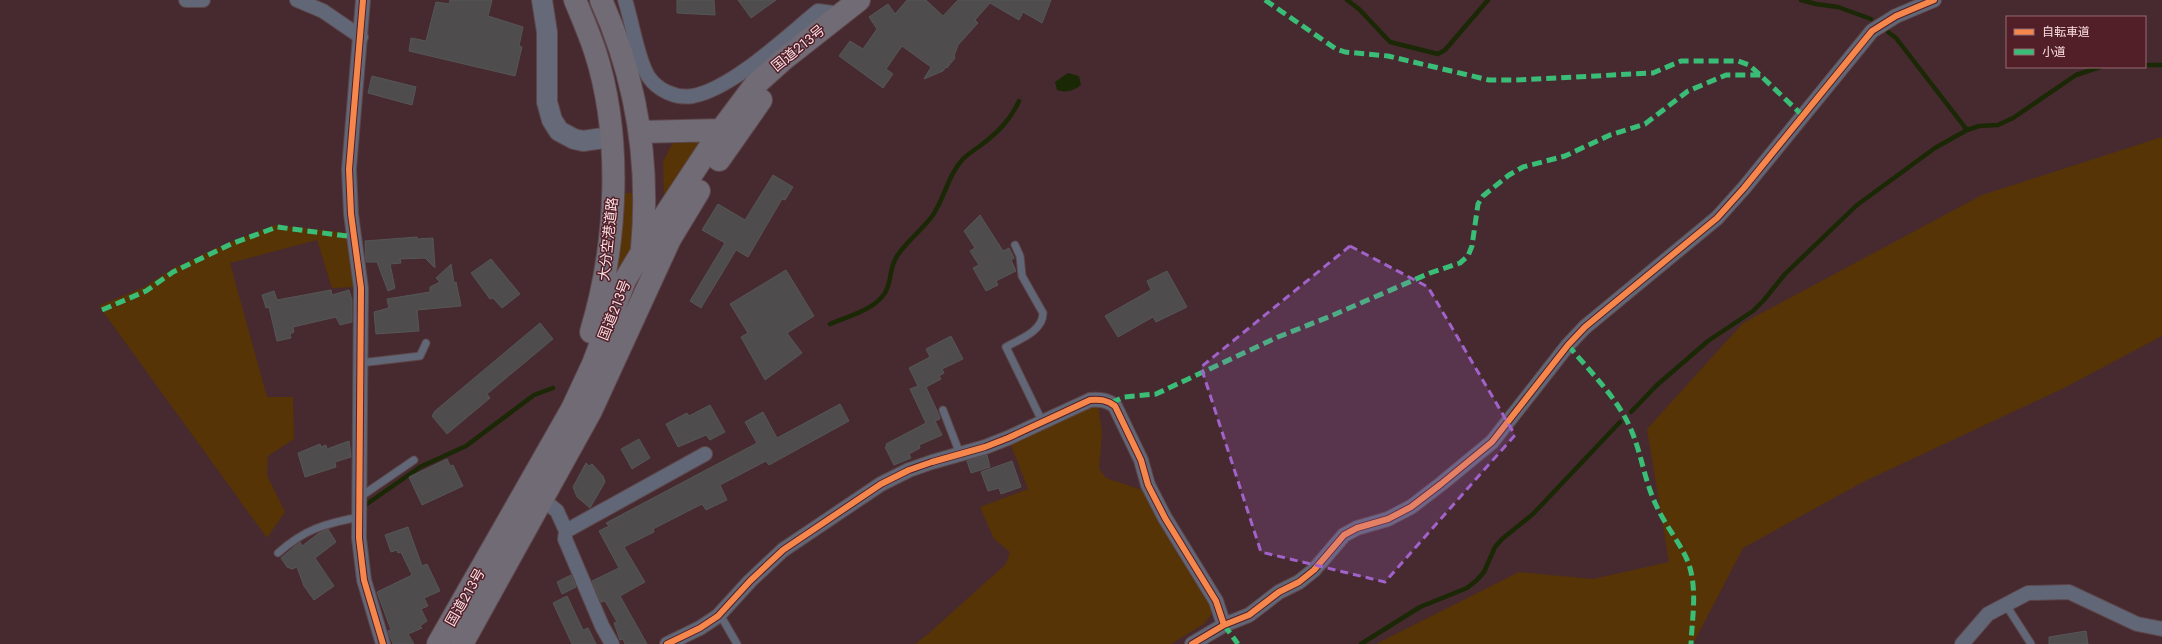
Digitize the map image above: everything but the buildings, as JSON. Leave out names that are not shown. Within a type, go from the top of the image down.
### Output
[{"type":"highway","name":"大分空港道路","points":[[536,471],[579,373],[605,279],[612,228],[613,183],[608,104],[595,51],[574,0]]},
{"type":"highway","points":[[601,0],[616,38],[633,94],[640,132],[645,187],[641,251],[636,289],[619,349]]},
{"type":"highway","name":"国道213号","points":[[438,644],[583,387],[620,292],[641,251],[742,100],[764,76],[859,0]]},
{"type":"highway","name":"国道213号","points":[[462,644],[591,411],[641,300],[683,216],[724,152],[758,103],[840,14]]},
{"type":"highway","points":[[640,132],[721,130],[733,125],[753,97],[781,77]]},
{"type":"highway","points":[[611,137],[708,117],[722,113],[742,100]]},
{"type":"street","points":[[186,0],[203,0]]},
{"type":"street","points":[[297,0],[323,11],[361,37]]},
{"type":"street","points":[[363,0],[349,169],[351,214],[361,288],[359,517],[364,580],[383,644]]},
{"type":"street","points":[[542,0],[547,32],[547,102],[552,120],[559,131],[574,139],[583,141],[611,137]]},
{"type":"street","points":[[625,0],[648,75],[657,86],[680,96],[692,96],[721,86],[757,60],[818,11],[840,14]]},
{"type":"street","points":[[1192,644],[1224,625],[1249,615],[1279,592],[1300,582],[1314,570],[1344,535],[1357,528],[1388,519],[1411,507],[1492,442],[1537,383],[1581,332],[1717,218],[1744,188],[1872,31],[1896,16],[1934,0]]},
{"type":"street","points":[[666,644],[700,628],[718,616],[767,564],[810,530],[895,477],[932,462],[991,445],[1043,423],[1090,400],[1098,399],[1108,401],[1115,406],[1141,460],[1148,485],[1165,518],[1216,601],[1224,625]]},
{"type":"street","points":[[566,531],[705,454]]},
{"type":"street","points":[[542,499],[557,511],[566,531],[565,539],[602,626],[612,644]]},
{"type":"street","points":[[1962,644],[1988,614],[2028,593],[2069,592],[2137,624],[2162,629]]},
{"type":"lane","points":[[1015,245],[1020,256],[1022,276],[1044,313],[1040,326],[1006,347],[1043,423]]},
{"type":"lane","points":[[360,363],[420,356],[426,343]]},
{"type":"lane","points":[[942,410],[960,454]]},
{"type":"lane","points":[[359,498],[414,460]]},
{"type":"lane","points":[[278,553],[294,539],[312,529],[359,517]]},
{"type":"lane","points":[[2006,605],[2031,644]]},
{"type":"lane","points":[[718,616],[722,618],[737,644]]},
{"type":"highlighted area","points":[[1350,246],[1428,287],[1515,435],[1385,582],[1261,552],[1201,367]]},
{"type":"shaded area","points":[[1068,73],[1079,76],[1081,85],[1069,91],[1057,90],[1055,82]]},
{"type":"shaded area","points":[[2162,137],[2162,336],[2064,388],[1863,482],[1743,548],[1693,644],[1376,644],[1519,572],[1593,579],[1669,562],[1647,429],[1743,323],[1982,195]]},
{"type":"shaded area","points":[[674,140],[703,141],[664,199],[663,162]]},
{"type":"shaded area","points":[[623,193],[636,193],[632,256],[616,275]]},
{"type":"shaded area","points":[[275,225],[349,233],[356,287],[332,288],[317,240],[230,263],[267,397],[293,397],[294,439],[268,456],[267,475],[285,512],[267,538],[99,306],[144,287],[172,269],[228,243]]},
{"type":"shaded area","points":[[1098,403],[1102,433],[1099,469],[1106,478],[1148,492],[1215,609],[1204,624],[1171,644],[915,644],[1006,564],[1010,552],[994,539],[980,507],[1028,489],[1010,442]]},
{"type":"waterway","points":[[1347,0],[1359,9],[1390,42],[1438,54],[1445,50],[1488,0]]},
{"type":"waterway","points":[[1801,0],[1838,7],[1871,19]]},
{"type":"waterway","points":[[1888,32],[1896,38],[1967,130]]},
{"type":"waterway","points":[[2146,65],[2162,65]]},
{"type":"waterway","points":[[1631,412],[1657,385],[1708,341],[1753,311],[1785,274],[1857,205],[1935,148],[1967,130],[1979,126],[1998,125],[2013,118],[2076,75],[2097,68]]},
{"type":"waterway","points":[[830,324],[870,307],[881,298],[889,283],[894,261],[905,245],[933,215],[958,165],[965,157],[986,141],[1002,126],[1012,115],[1019,101]]},
{"type":"waterway","points":[[364,506],[420,467],[466,446],[534,395],[553,388]]},
{"type":"waterway","points":[[1361,644],[1420,607],[1467,588],[1477,580],[1484,572],[1495,547],[1502,539],[1533,514],[1620,422]]},
{"type":"marked path","points":[[1265,0],[1336,49],[1345,52],[1388,56],[1489,80],[1653,73],[1681,61],[1738,61],[1749,65],[1802,115]]},
{"type":"marked path","points":[[1111,403],[1124,397],[1156,394],[1278,337],[1331,316],[1430,273],[1460,263],[1468,256],[1472,246],[1478,204],[1483,196],[1509,175],[1523,167],[1565,156],[1610,135],[1645,124],[1688,91],[1726,75],[1761,75]]},
{"type":"marked path","points":[[102,310],[146,291],[173,272],[231,244],[277,227],[354,237]]},
{"type":"marked path","points":[[1568,345],[1620,408],[1632,432],[1653,498],[1661,515],[1688,561],[1692,577],[1694,596],[1691,644]]},
{"type":"marked path","points":[[1224,625],[1238,644]]},
{"type":"cycle path","points":[[363,0],[349,169],[351,214],[361,288],[359,538],[364,580],[383,644]]},
{"type":"cycle path","points":[[1192,644],[1224,625],[1249,615],[1279,592],[1299,582],[1314,570],[1344,535],[1357,528],[1388,519],[1411,507],[1492,442],[1568,345],[1585,327],[1717,218],[1744,188],[1872,31],[1896,16],[1934,0]]},
{"type":"cycle path","points":[[667,644],[700,628],[718,616],[750,581],[783,550],[881,484],[909,470],[985,447],[1008,438],[1090,400],[1106,401],[1115,406],[1141,460],[1148,485],[1165,518],[1216,601],[1224,625]]}]
